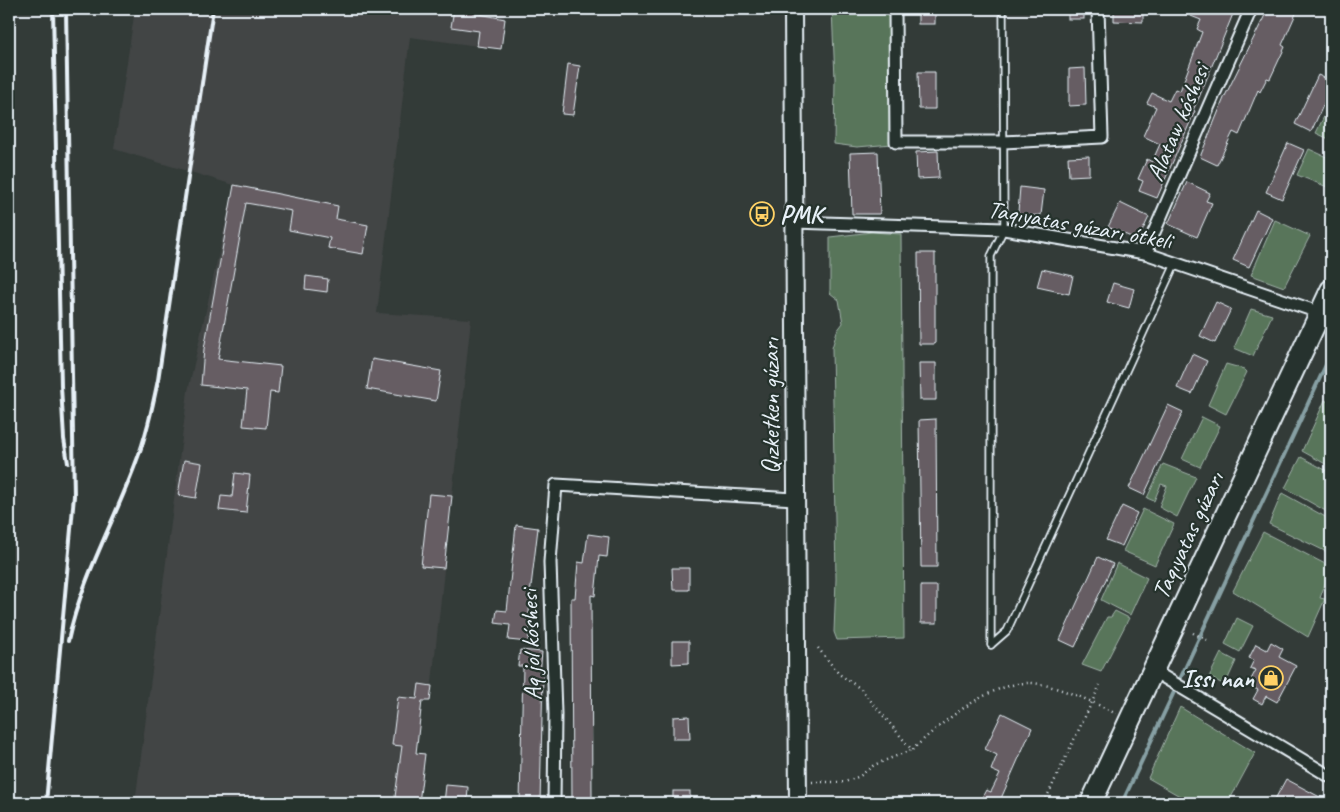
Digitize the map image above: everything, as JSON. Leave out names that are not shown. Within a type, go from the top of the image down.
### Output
[{"type":"highway","name":"Taqıyatas gúzarı","points":[[1091,803],[1331,290]]},
{"type":"street","name":"Qızketken gúzarı","points":[[793,9],[798,803]]},
{"type":"street","points":[[895,9],[896,142],[1003,142],[1102,137],[1098,9]]},
{"type":"street","name":"Alataw kóshesi","points":[[1145,253],[1251,9]]},
{"type":"street","name":"Taqıyatas gúzarı ótkeli","points":[[794,222],[1004,229],[1145,253],[1321,313]]},
{"type":"street","name":"Aq jol kóshesi","points":[[554,803],[555,714],[550,562],[556,485],[796,499]]},
{"type":"street","points":[[1152,670],[1331,777]]},
{"type":"lane","points":[[1002,9],[1004,229],[991,256],[992,645],[1007,630],[1175,264]]},
{"type":"path","points":[[1193,633],[1206,640]]},
{"type":"path","points":[[818,648],[838,674],[861,688],[912,750]]},
{"type":"path","points":[[798,782],[845,782],[860,776],[874,765],[912,750],[941,723],[989,694],[1012,685],[1026,683],[1046,684],[1109,710],[1129,722]]},
{"type":"path","points":[[1044,803],[1090,702],[1100,685]]},
{"type":"shaded area","points":[[135,9],[505,9],[501,49],[410,37],[377,313],[471,319],[430,701],[422,701],[416,753],[425,754],[419,803],[135,803],[188,391],[234,185],[114,149]]},
{"type":"green space","points":[[832,9],[890,9],[892,144],[857,147],[834,144],[835,79]]},
{"type":"green space","points":[[1331,102],[1331,140],[1316,133]]},
{"type":"green space","points":[[1309,149],[1331,159],[1330,188],[1297,175]]},
{"type":"green space","points":[[1275,220],[1310,236],[1284,287],[1251,275]]},
{"type":"green space","points":[[872,232],[901,234],[904,638],[837,640],[834,632],[836,579],[832,348],[837,331],[843,323],[839,300],[830,293],[830,237]]},
{"type":"green space","points":[[1251,309],[1272,315],[1253,356],[1234,348]]},
{"type":"green space","points":[[1226,364],[1244,369],[1247,372],[1226,414],[1208,405]]},
{"type":"green space","points":[[1325,400],[1331,404],[1331,467],[1302,451]]},
{"type":"green space","points":[[1202,417],[1220,426],[1200,467],[1182,459]]},
{"type":"green space","points":[[1301,457],[1331,473],[1331,514],[1285,488]]},
{"type":"green space","points":[[1163,464],[1196,477],[1177,517],[1159,507],[1167,486],[1161,484],[1154,501],[1147,498]]},
{"type":"green space","points":[[1282,493],[1331,520],[1331,554],[1269,524]]},
{"type":"green space","points":[[1143,509],[1174,524],[1155,565],[1123,551]]},
{"type":"green space","points":[[1263,532],[1331,567],[1320,598],[1325,599],[1308,637],[1233,591]]},
{"type":"green space","points":[[1117,563],[1147,578],[1130,615],[1101,600]]},
{"type":"green space","points":[[1115,611],[1129,618],[1101,672],[1082,665],[1107,617],[1111,617]]},
{"type":"green space","points":[[1237,618],[1253,626],[1240,652],[1225,644]]},
{"type":"green space","points":[[1221,653],[1236,661],[1225,685],[1209,677]]},
{"type":"green space","points":[[1180,707],[1255,753],[1228,803],[1192,803],[1148,778]]},
{"type":"building","points":[[454,9],[505,19],[501,49],[477,46],[479,31],[451,27]]},
{"type":"building","points":[[918,9],[935,9],[935,24],[918,24]]},
{"type":"building","points":[[1068,9],[1084,9],[1084,19],[1068,19]]},
{"type":"building","points":[[1114,9],[1143,9],[1143,22],[1114,21]]},
{"type":"building","points":[[1173,9],[1235,9],[1193,110],[1195,111],[1157,198],[1139,191],[1143,181],[1138,179],[1147,159],[1152,162],[1160,144],[1143,136],[1156,107],[1147,103],[1152,93],[1169,101],[1175,89],[1180,91],[1202,32],[1197,29],[1201,20]]},
{"type":"building","points":[[1268,9],[1298,9],[1282,45],[1285,47],[1270,79],[1267,78],[1260,92],[1258,90],[1239,135],[1233,132],[1217,165],[1200,157],[1224,98]]},
{"type":"building","points":[[568,64],[580,66],[573,115],[562,114]]},
{"type":"building","points":[[1085,68],[1086,105],[1069,106],[1069,69]]},
{"type":"building","points":[[918,72],[935,72],[935,109],[919,109]]},
{"type":"building","points":[[1318,75],[1331,81],[1331,88],[1311,132],[1295,124]]},
{"type":"building","points":[[1288,143],[1304,150],[1282,199],[1266,192]]},
{"type":"building","points":[[938,151],[939,178],[917,179],[916,152]]},
{"type":"building","points":[[878,152],[880,214],[852,214],[850,153]]},
{"type":"building","points":[[1089,156],[1089,175],[1069,176],[1068,157]]},
{"type":"building","points":[[1187,182],[1210,193],[1206,201],[1212,203],[1197,237],[1168,224]]},
{"type":"building","points":[[234,185],[338,206],[336,219],[368,225],[363,254],[328,248],[330,238],[289,230],[292,211],[246,203],[218,359],[281,366],[278,393],[270,392],[266,428],[243,426],[247,390],[201,385],[204,349]]},
{"type":"building","points":[[1020,187],[1044,190],[1041,215],[1020,216],[1018,212]]},
{"type":"building","points":[[1120,203],[1149,217],[1138,240],[1108,227]]},
{"type":"building","points":[[1256,210],[1272,218],[1249,267],[1233,260]]},
{"type":"building","points":[[918,253],[935,253],[935,344],[919,344]]},
{"type":"building","points":[[1042,269],[1073,276],[1069,294],[1037,287]]},
{"type":"building","points":[[306,276],[328,279],[327,292],[305,289]]},
{"type":"building","points":[[1113,283],[1134,289],[1129,308],[1107,302]]},
{"type":"building","points":[[1216,302],[1231,309],[1215,343],[1200,336]]},
{"type":"building","points":[[1192,354],[1207,361],[1192,394],[1177,388]]},
{"type":"building","points":[[372,359],[441,371],[436,401],[367,389]]},
{"type":"building","points":[[919,363],[936,363],[936,400],[920,400]]},
{"type":"building","points":[[1168,405],[1183,412],[1144,495],[1129,488]]},
{"type":"building","points":[[936,419],[937,567],[921,567],[919,420]]},
{"type":"building","points":[[184,460],[202,463],[196,498],[178,495]]},
{"type":"building","points":[[235,473],[250,475],[246,513],[219,510],[221,496],[232,497]]},
{"type":"building","points":[[429,494],[452,496],[444,568],[421,566]]},
{"type":"building","points":[[1122,506],[1137,513],[1122,546],[1106,540]]},
{"type":"building","points":[[516,525],[538,528],[530,595],[529,614],[531,614],[528,642],[508,640],[510,625],[495,623],[497,610],[507,611]]},
{"type":"building","points":[[588,534],[609,537],[607,557],[599,556],[595,596],[591,595],[592,803],[572,803],[571,598],[575,598],[578,562],[584,563]]},
{"type":"building","points":[[1098,557],[1113,564],[1075,647],[1060,640]]},
{"type":"building","points":[[672,568],[689,568],[689,590],[673,590]]},
{"type":"building","points":[[921,586],[937,586],[937,623],[921,623]]},
{"type":"building","points":[[672,641],[689,641],[689,663],[672,664]]},
{"type":"building","name":"Issı nan","points":[[1271,642],[1283,649],[1279,657],[1296,666],[1277,702],[1266,696],[1262,704],[1253,699],[1258,690],[1248,685],[1256,670],[1250,668],[1254,660],[1249,658],[1256,644],[1267,650]]},
{"type":"building","points":[[520,650],[542,652],[540,674],[543,674],[540,803],[520,803],[523,666],[518,666]]},
{"type":"building","points":[[419,684],[432,686],[430,701],[422,701],[416,753],[425,754],[419,803],[399,803],[400,798],[395,797],[402,746],[392,745],[398,697],[417,699]]},
{"type":"building","points":[[1002,713],[1032,728],[999,803],[979,803],[986,790],[991,792],[1000,774],[991,770],[997,755],[985,749]]},
{"type":"building","points":[[689,716],[690,739],[673,739],[673,717]]},
{"type":"building","points":[[1286,779],[1331,803],[1273,803]]},
{"type":"building","points":[[446,785],[468,787],[467,803],[444,803]]},
{"type":"building","points":[[673,791],[690,791],[690,803],[673,803]]},
{"type":"waterway","points":[[1181,677],[1331,354]]},
{"type":"waterway","points":[[1122,803],[1174,692]]},
{"type":"railway","points":[[53,9],[61,386],[64,439],[68,463]]},
{"type":"railway","points":[[46,803],[74,496],[66,9]]},
{"type":"railway","points":[[68,641],[81,596],[135,465],[151,412],[158,380],[213,9]]},
{"type":"place","name":"PMK","points":[[762,214]]},
{"type":"place","name":"Issı nan","points":[[1271,678]]}]
